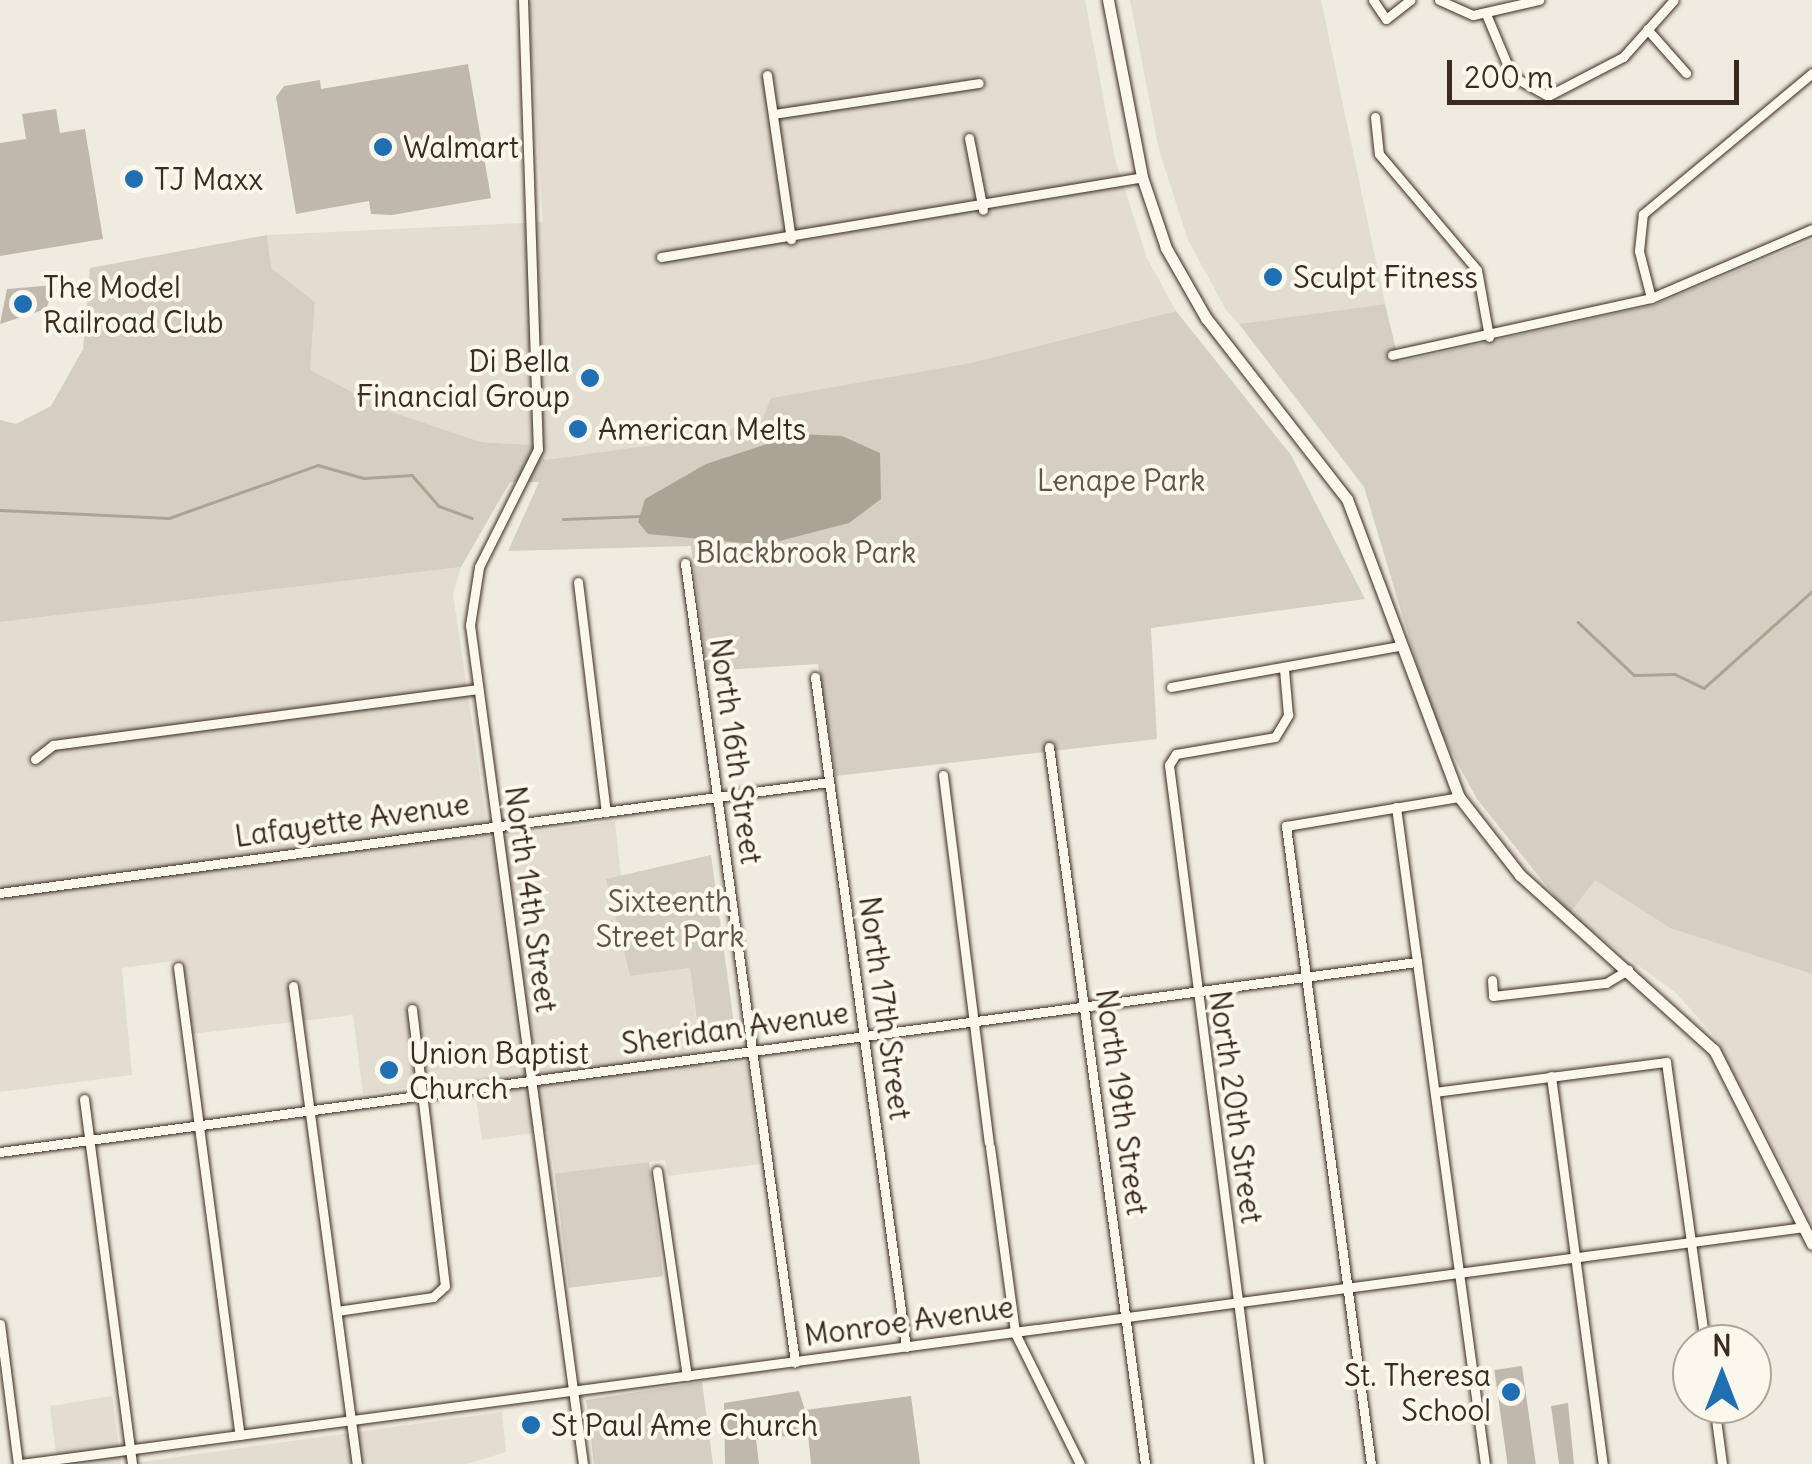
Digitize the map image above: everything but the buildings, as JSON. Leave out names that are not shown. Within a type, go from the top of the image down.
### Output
[{"type":"street","name":"North 14th Street","points":[[523,0],[538,449],[474,579],[478,689],[583,1464]]},
{"type":"street","points":[[1108,0],[1142,177],[1166,248],[1206,318],[1347,499],[1399,646],[1460,798],[1520,875],[1630,968],[1714,1050],[1812,1244]]},
{"type":"street","points":[[1373,0],[1386,19],[1410,0]]},
{"type":"street","points":[[1440,0],[1486,14],[1540,0]]},
{"type":"street","points":[[1486,14],[1512,76],[1540,96],[1610,65],[1674,0]]},
{"type":"street","points":[[1647,29],[1686,73]]},
{"type":"street","points":[[1651,298],[1639,251],[1644,214],[1812,73]]},
{"type":"street","points":[[767,76],[792,239]]},
{"type":"street","points":[[774,114],[979,83]]},
{"type":"street","points":[[1375,117],[1379,154],[1478,270],[1489,337]]},
{"type":"street","points":[[969,138],[983,210]]},
{"type":"street","points":[[660,257],[983,210],[1142,177]]},
{"type":"street","points":[[1392,356],[1651,298],[1812,229]]},
{"type":"street","name":"North 16th Street","points":[[685,563],[795,1362]]},
{"type":"street","points":[[578,582],[606,812]]},
{"type":"street","points":[[1171,686],[1399,646]]},
{"type":"street","name":"North 20th Street","points":[[1259,1464],[1194,992],[1172,758],[1274,737],[1288,715],[1284,669]]},
{"type":"street","name":"North 17th Street","points":[[815,677],[906,1347]]},
{"type":"street","points":[[34,759],[53,745],[478,689]]},
{"type":"street","name":"North 19th Street","points":[[1049,747],[1145,1464]]},
{"type":"street","points":[[943,774],[1015,1332],[1080,1464]]},
{"type":"street","name":"Lafayette Avenue","points":[[0,893],[829,782]]},
{"type":"street","points":[[1371,1464],[1306,977],[1290,822],[1460,798]]},
{"type":"street","points":[[1396,807],[1485,1464]]},
{"type":"street","name":"Sheridan Avenue","points":[[0,1152],[1417,962]]},
{"type":"street","points":[[178,967],[240,1435]]},
{"type":"street","points":[[1492,980],[1494,996],[1614,981],[1630,968]]},
{"type":"street","points":[[293,986],[357,1464]]},
{"type":"street","points":[[336,1311],[444,1290],[412,1009]]},
{"type":"street","points":[[1435,1092],[1666,1062],[1702,1324]]},
{"type":"street","points":[[1552,1076],[1604,1464]]},
{"type":"street","points":[[84,1099],[132,1464]]},
{"type":"street","points":[[657,1171],[687,1376]]},
{"type":"street","name":"Monroe Avenue","points":[[20,1464],[1804,1227]]},
{"type":"street","points":[[0,1324],[20,1464]]},
{"type":"street","points":[[1717,1424],[1722,1464]]},
{"type":"shaded area","points":[[528,0],[1085,0],[1115,159],[1147,258],[1176,311],[970,363],[772,398],[762,420],[702,438],[545,460],[531,445],[481,442],[389,411],[310,370],[315,302],[270,268],[267,235],[543,222]]},
{"type":"shaded area","points":[[1130,0],[1321,0],[1385,304],[1239,324],[1226,310],[1188,240],[1159,150]]},
{"type":"shaded area","points":[[797,434],[842,436],[880,453],[881,499],[849,523],[764,545],[648,534],[638,522],[645,499],[706,464]]},
{"type":"shaded area","points":[[461,567],[453,594],[489,838],[615,821],[621,877],[607,879],[630,976],[690,968],[702,1067],[747,1062],[761,1164],[668,1176],[665,1160],[555,1174],[548,1131],[482,1140],[473,1078],[363,1094],[353,1015],[191,1034],[179,960],[122,968],[132,1075],[0,1092],[0,622]]},
{"type":"shaded area","points":[[1594,879],[1670,928],[1812,974],[1812,1221],[1715,1037],[1676,993],[1569,914]]},
{"type":"shaded area","points":[[112,1396],[121,1464],[57,1464],[50,1406]]},
{"type":"shaded area","points":[[502,1412],[506,1452],[467,1464],[126,1464]]},
{"type":"green space","name":"Lenape Park","points":[[267,235],[271,268],[315,302],[310,370],[389,411],[481,442],[532,445],[545,460],[702,438],[762,420],[771,398],[970,363],[1176,311],[1291,455],[1365,599],[1151,628],[1157,739],[836,776],[818,664],[707,671],[691,546],[508,551],[539,482],[510,482],[461,567],[0,622],[0,420],[16,424],[51,406],[83,349],[90,268]]},
{"type":"green space","points":[[1812,240],[1812,974],[1670,928],[1595,880],[1569,914],[1477,799],[1433,718],[1364,487],[1239,324],[1385,304],[1399,362],[1654,305]]},
{"type":"green space","name":"Sixteenth Street Park","points":[[711,855],[736,1039],[700,1044],[690,968],[630,976],[606,879]]},
{"type":"green space","points":[[649,1162],[663,1276],[569,1288],[555,1174]]},
{"type":"green space","points":[[702,1382],[713,1464],[594,1464],[586,1400]]},
{"type":"waterway","points":[[0,510],[169,518],[318,465],[364,478],[412,475],[439,506],[472,518]]},
{"type":"waterway","points":[[563,519],[640,516]]},
{"type":"waterway","points":[[1578,622],[1634,675],[1675,674],[1704,688],[1812,591]]},
{"type":"place","name":"Walmart","points":[[383,147]]},
{"type":"place","name":"TJ Maxx","points":[[134,179]]},
{"type":"place","name":"Sculpt Fitness","points":[[1273,277]]},
{"type":"place","name":"The Model Railroad Club","points":[[23,304]]},
{"type":"place","name":"Di Bella Financial Group","points":[[590,378]]},
{"type":"place","name":"American Melts","points":[[578,429]]},
{"type":"place","name":"Union Baptist Church","points":[[389,1070]]},
{"type":"place","name":"St. Theresa School","points":[[1511,1392]]},
{"type":"place","name":"St Paul Ame Church","points":[[531,1425]]},
{"type":"park label","name":"Blackbrook Park","points":[[806,552]]}]
